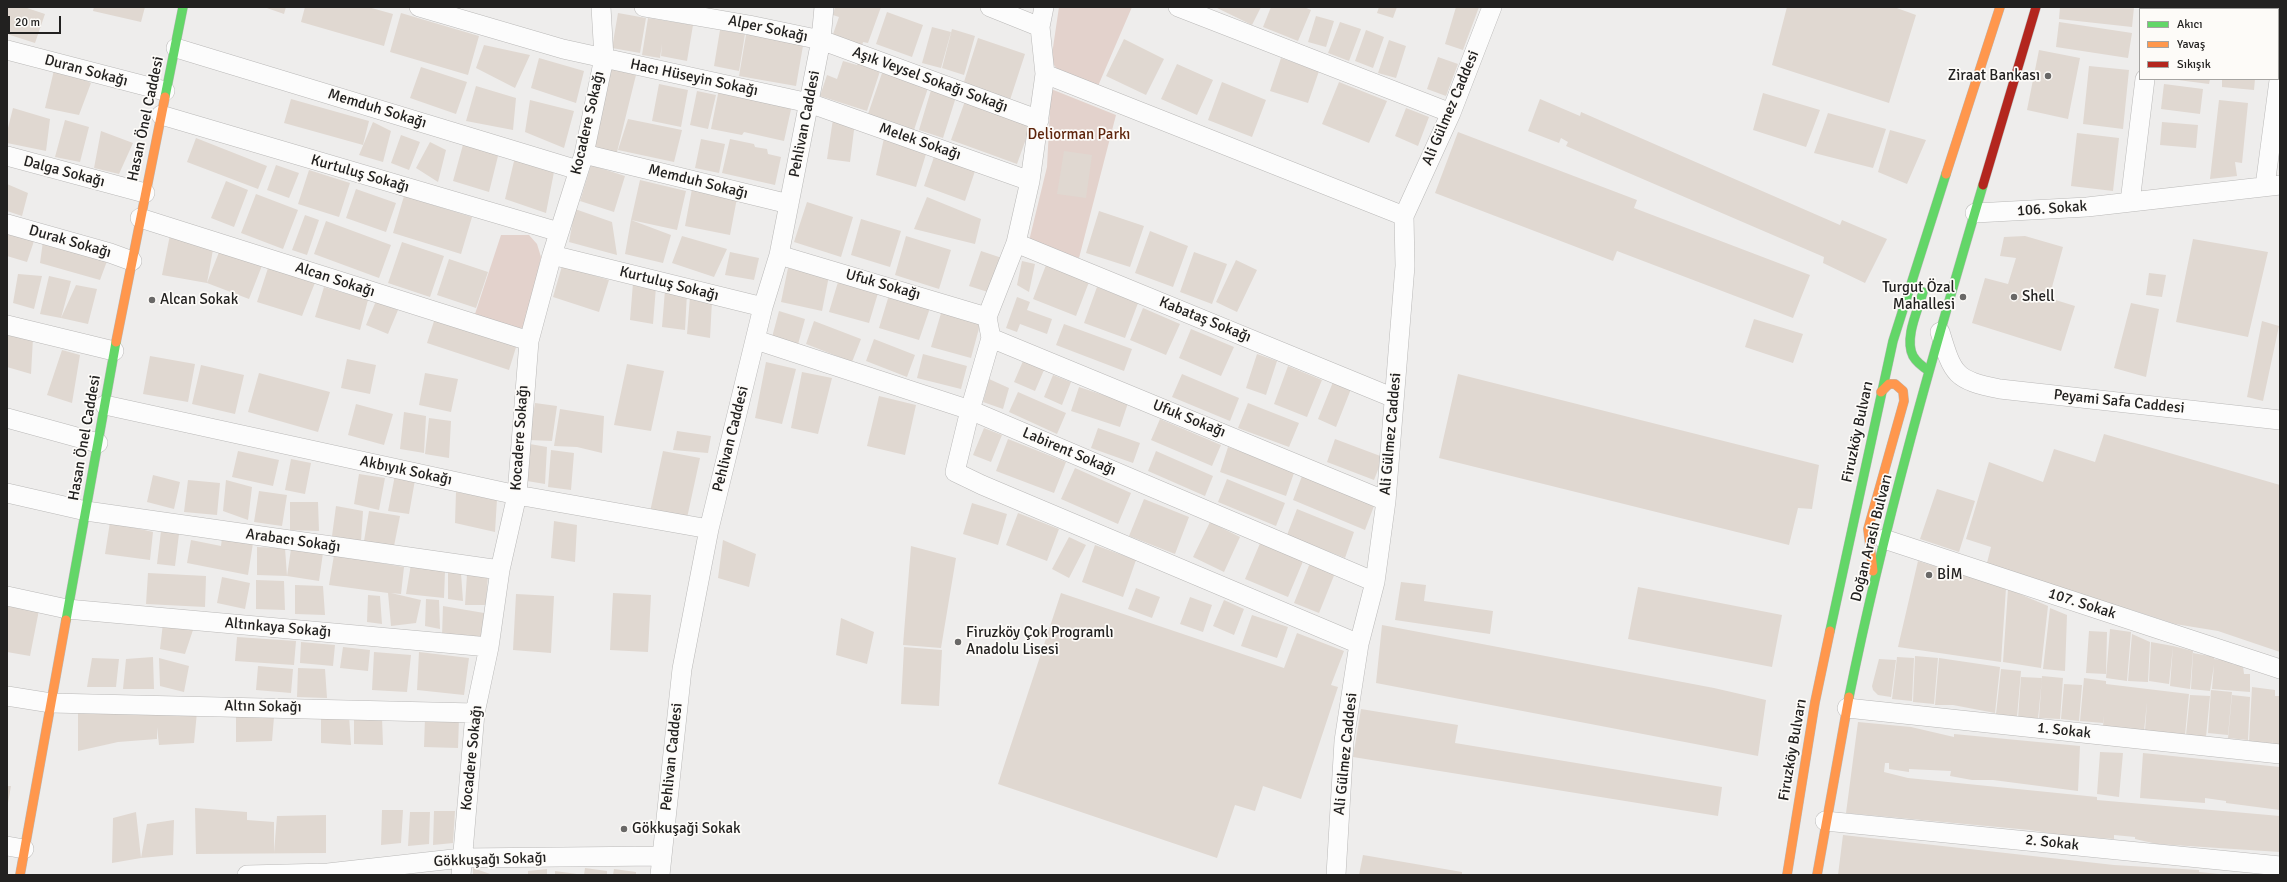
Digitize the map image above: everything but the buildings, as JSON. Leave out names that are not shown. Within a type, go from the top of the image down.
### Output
[{"type":"main road","name":"Hasan Önel Caddesi","points":[[20,875],[16,848],[51,703],[66,609],[86,511],[114,351],[183,7]]},
{"type":"main road","name":"Firuzköy Bulvarı","points":[[1787,875],[1815,702],[1893,341],[2000,7]]},
{"type":"main road","points":[[1975,214],[2036,7]]},
{"type":"main road","name":"Doğan Araslı Bulvarı","points":[[1817,875],[1825,821],[1847,708],[1884,539],[1929,371],[1975,214]]},
{"type":"main road","points":[[1931,253],[1934,238],[1932,219]]},
{"type":"main road","points":[[1925,282],[1909,344],[1912,354],[1918,363],[1929,371]]},
{"type":"main road","points":[[1875,582],[1868,542],[1868,529],[1904,401],[1903,391],[1895,384],[1889,384],[1881,392]]},
{"type":"street","name":"Hacı Hüseyin Sokağı","points":[[418,7],[563,49],[809,103]]},
{"type":"street","name":"Kocadere Sokağı","points":[[462,867],[475,713],[490,647],[500,570],[516,495],[529,341],[552,255],[581,162],[604,58],[602,7]]},
{"type":"street","name":"Alper Sokağı","points":[[644,7],[748,24],[821,40]]},
{"type":"street","name":"Pehlivan Caddesi","points":[[660,875],[682,669],[708,529],[763,307],[779,255],[821,40],[824,7]]},
{"type":"street","points":[[990,7],[1040,27]]},
{"type":"street","points":[[1044,7],[1040,27],[1044,74],[1040,120],[1030,181],[1016,243],[987,317],[992,338],[970,410],[955,472],[982,485],[1359,644]]},
{"type":"street","points":[[1178,7],[1451,113]]},
{"type":"street","name":"Ali Gülmez Caddesi","points":[[1336,875],[1344,741],[1359,644],[1375,582],[1386,501],[1405,266],[1404,216],[1451,113],[1492,7]]},
{"type":"street","name":"Aşık Veysel Sokağı Sokağı","points":[[821,40],[1040,120]]},
{"type":"street","name":"Memduh Sokağı","points":[[176,48],[581,162],[789,204]]},
{"type":"street","name":"Duran Sokağı","points":[[7,50],[165,91]]},
{"type":"street","points":[[2273,185],[2280,73]]},
{"type":"street","points":[[1044,74],[1404,216]]},
{"type":"street","points":[[2130,202],[2144,80]]},
{"type":"street","name":"Melek Sokağı","points":[[809,103],[1030,181]]},
{"type":"street","name":"Kurtuluş Sokağı","points":[[161,115],[559,232]]},
{"type":"street","name":"Dalga Sokağı","points":[[7,156],[145,193]]},
{"type":"street","name":"106. Sokak","points":[[1975,214],[2130,202],[2273,185]]},
{"type":"street","name":"Alcan Sokağı","points":[[140,218],[529,341]]},
{"type":"street","name":"Durak Sokağı","points":[[7,224],[110,253],[132,261]]},
{"type":"street","name":"Kabataş Sokağı","points":[[1016,243],[1394,398]]},
{"type":"street","name":"Kurtuluş Sokağı","points":[[552,255],[763,307]]},
{"type":"street","name":"Ufuk Sokağı","points":[[779,255],[987,317]]},
{"type":"street","points":[[7,324],[114,351]]},
{"type":"street","points":[[1940,332],[1954,371],[1960,376]]},
{"type":"street","name":"Ufuk Sokağı","points":[[992,338],[1386,501]]},
{"type":"street","name":"Labirent Sokağı","points":[[756,340],[970,410],[1375,582]]},
{"type":"street","points":[[1929,371],[1960,376]]},
{"type":"street","name":"Peyami Safa Caddesi","points":[[1960,376],[1977,385],[2000,389],[2280,420]]},
{"type":"street","name":"Akbıyık Sokağı","points":[[105,405],[516,495],[708,529]]},
{"type":"street","points":[[7,418],[98,443]]},
{"type":"street","name":"Arabacı Sokağı","points":[[7,493],[86,511],[500,570]]},
{"type":"street","name":"107. Sokak","points":[[1884,539],[2280,669]]},
{"type":"street","name":"Altınkaya Sokağı","points":[[7,596],[66,609],[490,647]]},
{"type":"street","name":"Altın Sokağı","points":[[7,696],[51,703],[475,713]]},
{"type":"street","name":"1. Sokak","points":[[1847,708],[2280,754]]},
{"type":"street","name":"2. Sokak","points":[[1825,821],[2280,866]]},
{"type":"street","name":"Gökkuşağı Sokağı","points":[[247,875],[328,874],[661,856]]},
{"type":"green space","name":"Deliorman Parkı","points":[[1059,7],[1132,7],[1098,86],[1057,69],[1051,61]]},
{"type":"green space","name":"Deliorman Parkı","points":[[1051,89],[1116,115],[1079,258],[1029,241],[1047,167]]},
{"type":"green space","points":[[501,235],[529,235],[537,244],[541,257],[526,327],[516,329],[475,314]]},
{"type":"traffic: fast","points":[[165,97],[183,7]]},
{"type":"traffic: fast","points":[[1830,631],[1893,341],[1946,174]]},
{"type":"traffic: fast","points":[[1849,697],[1878,568],[1910,440],[1983,185]]},
{"type":"traffic: fast","points":[[1923,292],[1913,324],[1910,341],[1913,356],[1916,361],[1929,371]]},
{"type":"traffic: fast","points":[[66,620],[116,342]]},
{"type":"traffic: slow","points":[[1946,174],[2000,7]]},
{"type":"traffic: slow","points":[[116,342],[165,97]]},
{"type":"traffic: slow","points":[[1873,571],[1868,529],[1904,401],[1903,391],[1895,384],[1889,384],[1881,392]]},
{"type":"traffic: slow","points":[[20,875],[66,620]]},
{"type":"traffic: slow","points":[[1787,875],[1815,702],[1830,631]]},
{"type":"traffic: slow","points":[[1817,875],[1849,697]]},
{"type":"traffic: jam","points":[[1983,185],[2036,7]]},
{"type":"place","name":"Ziraat Bankası","points":[[2048,76]]},
{"type":"place","name":"Turgut Özal Mahallesi","points":[[1963,297]]},
{"type":"place","name":"Shell","points":[[2014,297]]},
{"type":"place","name":"Alcan Sokak","points":[[152,300]]},
{"type":"place","name":"BİM","points":[[1929,575]]},
{"type":"place","name":"Firuzköy Çok Programlı Anadolu Lisesi","points":[[958,642]]},
{"type":"place","name":"Gökkuşaği Sokak","points":[[624,829]]}]
